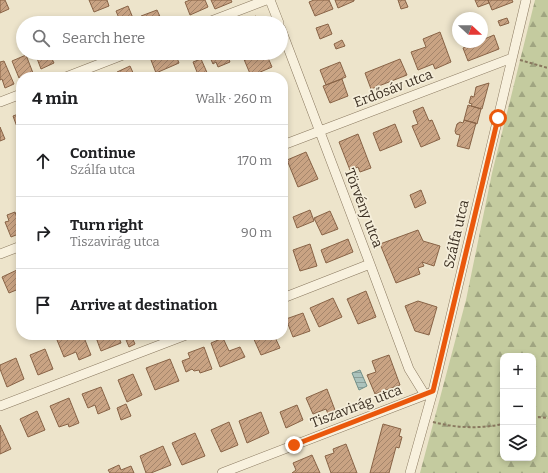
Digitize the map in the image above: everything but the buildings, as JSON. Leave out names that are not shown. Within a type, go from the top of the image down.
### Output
[{"type":"street","points":[[224,16],[266,0]]},
{"type":"street","points":[[270,0],[276,16]]},
{"type":"street","name":"Szálfa utca","points":[[410,473],[425,420],[429,393],[526,0]]},
{"type":"street","name":"Törvény utca","points":[[288,47],[409,369],[429,393]]},
{"type":"street","name":"Erdősáv utca","points":[[288,143],[512,58]]},
{"type":"street","points":[[79,72],[110,60]]},
{"type":"street","points":[[0,102],[16,96]]},
{"type":"street","points":[[0,254],[16,248]]},
{"type":"street","points":[[288,296],[370,264]]},
{"type":"street","points":[[0,406],[173,340]]},
{"type":"street","name":"Tiszavirág utca","points":[[222,473],[429,393]]},
{"type":"path","points":[[512,58],[548,68]]},
{"type":"path","points":[[536,418],[548,418]]},
{"type":"path","points":[[425,420],[446,425],[467,427],[487,427],[500,425]]},
{"type":"green space","points":[[535,0],[548,0],[548,473],[420,473],[466,300],[492,173]]},
{"type":"water","points":[[360,370],[367,386],[359,390],[352,373]]},
{"type":"route","points":[[294,445],[433,391],[498,118]]}]
